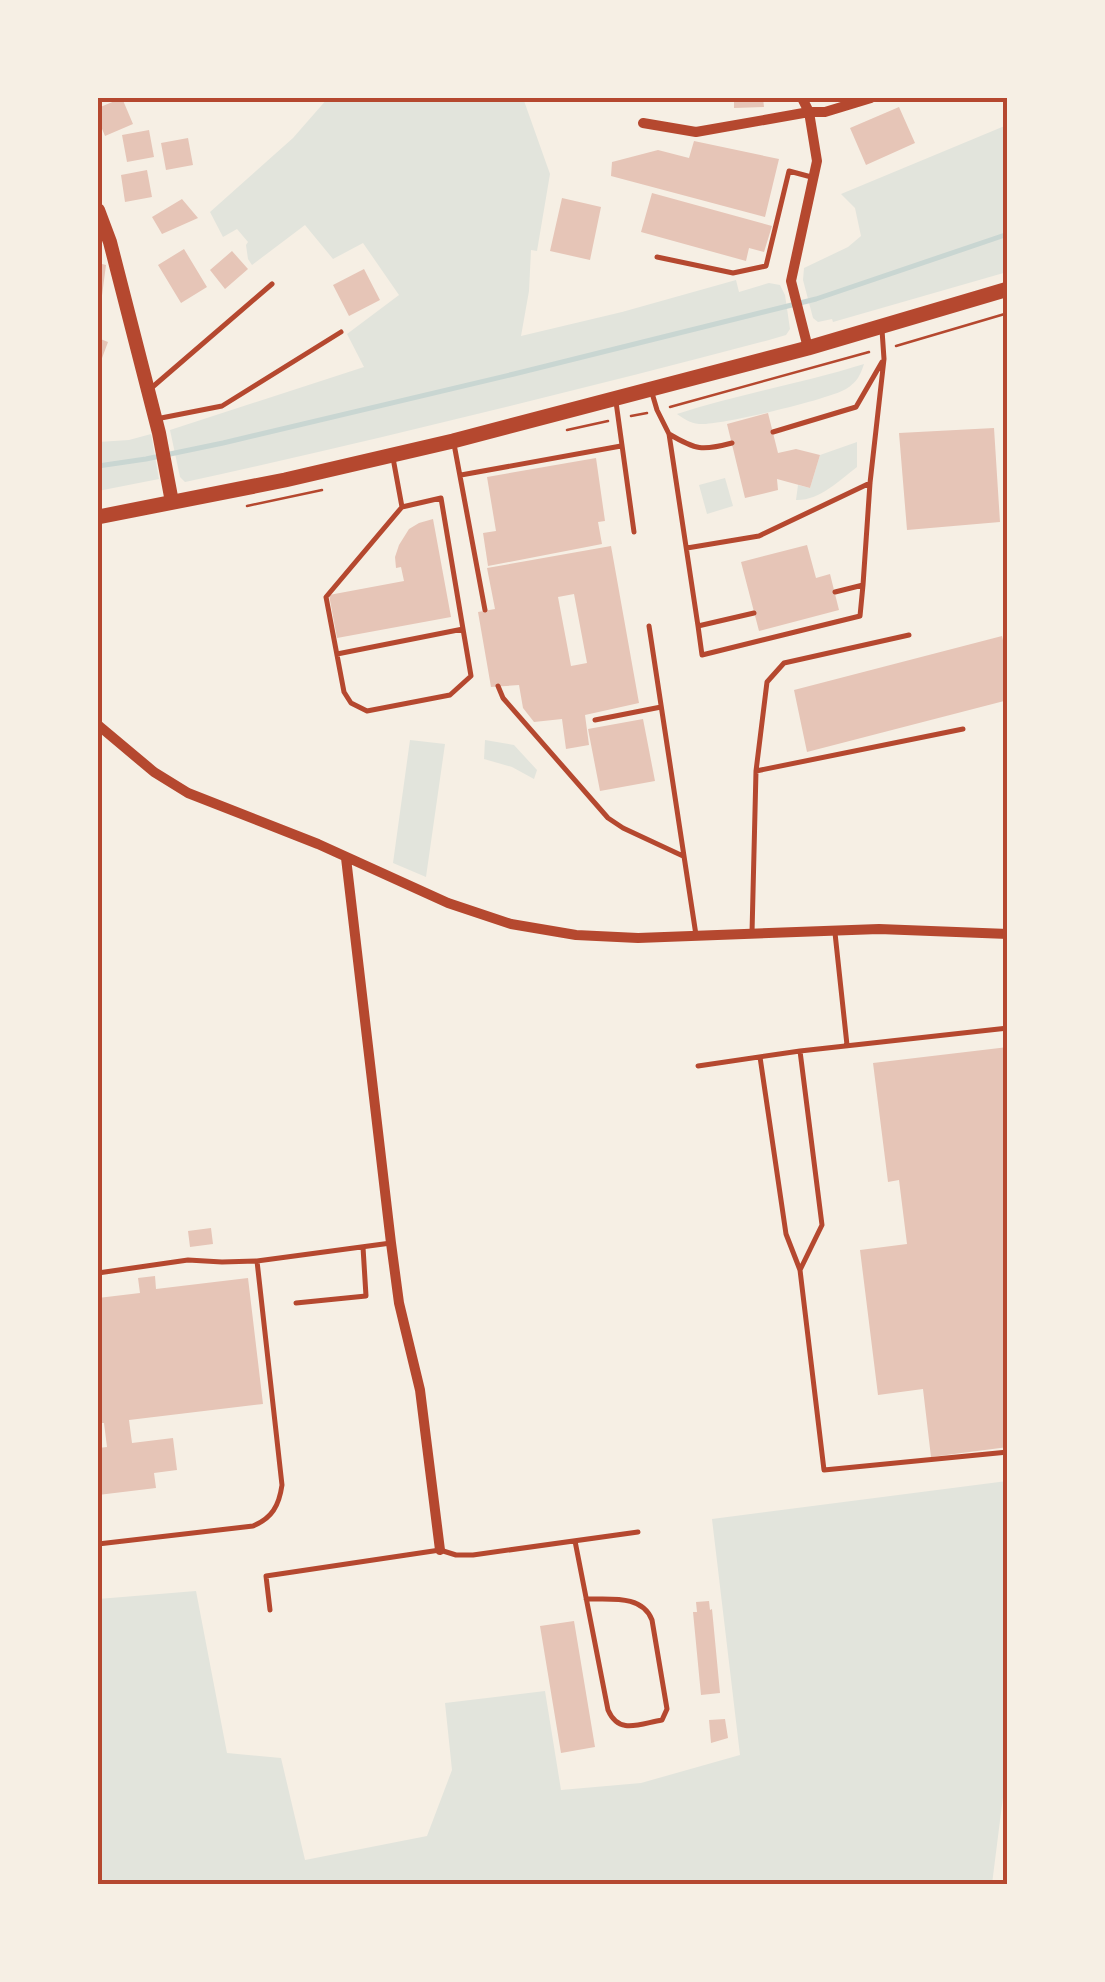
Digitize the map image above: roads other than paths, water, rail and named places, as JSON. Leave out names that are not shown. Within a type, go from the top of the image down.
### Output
[{"type":"main road","points":[[98,516],[286,480],[454,441],[808,348],[1008,290]]},
{"type":"street","points":[[802,98],[817,161],[791,281],[808,348]]},
{"type":"street","points":[[644,123],[696,132],[825,112],[870,98]]},
{"type":"street","points":[[98,210],[158,426],[172,502]]},
{"type":"street","points":[[98,726],[154,772],[188,793],[318,844],[448,903],[512,924],[576,936],[638,938],[879,928],[1008,934]]},
{"type":"street","points":[[346,858],[399,1303],[420,1390],[440,1550]]},
{"type":"lane","points":[[657,257],[733,273],[766,266],[788,170],[815,178]]},
{"type":"lane","points":[[148,391],[272,284]]},
{"type":"lane","points":[[651,390],[669,434],[702,655],[860,616],[884,359],[882,327]]},
{"type":"lane","points":[[158,426],[222,406],[341,332]]},
{"type":"lane","points":[[772,432],[856,407],[884,359]]},
{"type":"lane","points":[[615,399],[634,532]]},
{"type":"lane","points":[[669,434],[690,447],[705,450],[732,443]]},
{"type":"lane","points":[[454,441],[485,610]]},
{"type":"lane","points":[[461,475],[622,446]]},
{"type":"lane","points":[[392,455],[402,507]]},
{"type":"lane","points":[[687,548],[760,536],[870,483]]},
{"type":"lane","points":[[440,498],[471,676],[450,695],[367,710],[351,703],[344,692],[326,597],[402,507],[440,498]]},
{"type":"lane","points":[[835,592],[863,586]]},
{"type":"lane","points":[[698,626],[754,613]]},
{"type":"lane","points":[[649,626],[697,936]]},
{"type":"lane","points":[[336,654],[463,630]]},
{"type":"lane","points":[[752,933],[756,772],[767,682],[784,663],[909,635]]},
{"type":"lane","points":[[498,686],[504,698],[608,818],[684,856]]},
{"type":"lane","points":[[595,720],[661,707]]},
{"type":"lane","points":[[756,772],[963,729]]},
{"type":"lane","points":[[835,930],[846,1045]]},
{"type":"lane","points":[[698,1066],[800,1050],[1008,1028]]},
{"type":"lane","points":[[800,1050],[822,1225],[800,1270]]},
{"type":"lane","points":[[760,1057],[786,1234],[800,1270],[824,1470],[1008,1452]]},
{"type":"lane","points":[[98,1274],[188,1260],[256,1261],[391,1243]]},
{"type":"lane","points":[[296,1303],[366,1296],[363,1247]]},
{"type":"lane","points":[[98,1544],[252,1526],[265,1521],[280,1500],[282,1486],[256,1261]]},
{"type":"lane","points":[[270,1610],[266,1576],[440,1550],[473,1556],[638,1532]]},
{"type":"lane","points":[[574,1540],[586,1600],[608,1710],[613,1721],[628,1726],[662,1720],[667,1709],[649,1612],[626,1600],[586,1600]]},
{"type":"waterway","points":[[98,466],[223,443],[816,299],[1008,234]]}]
